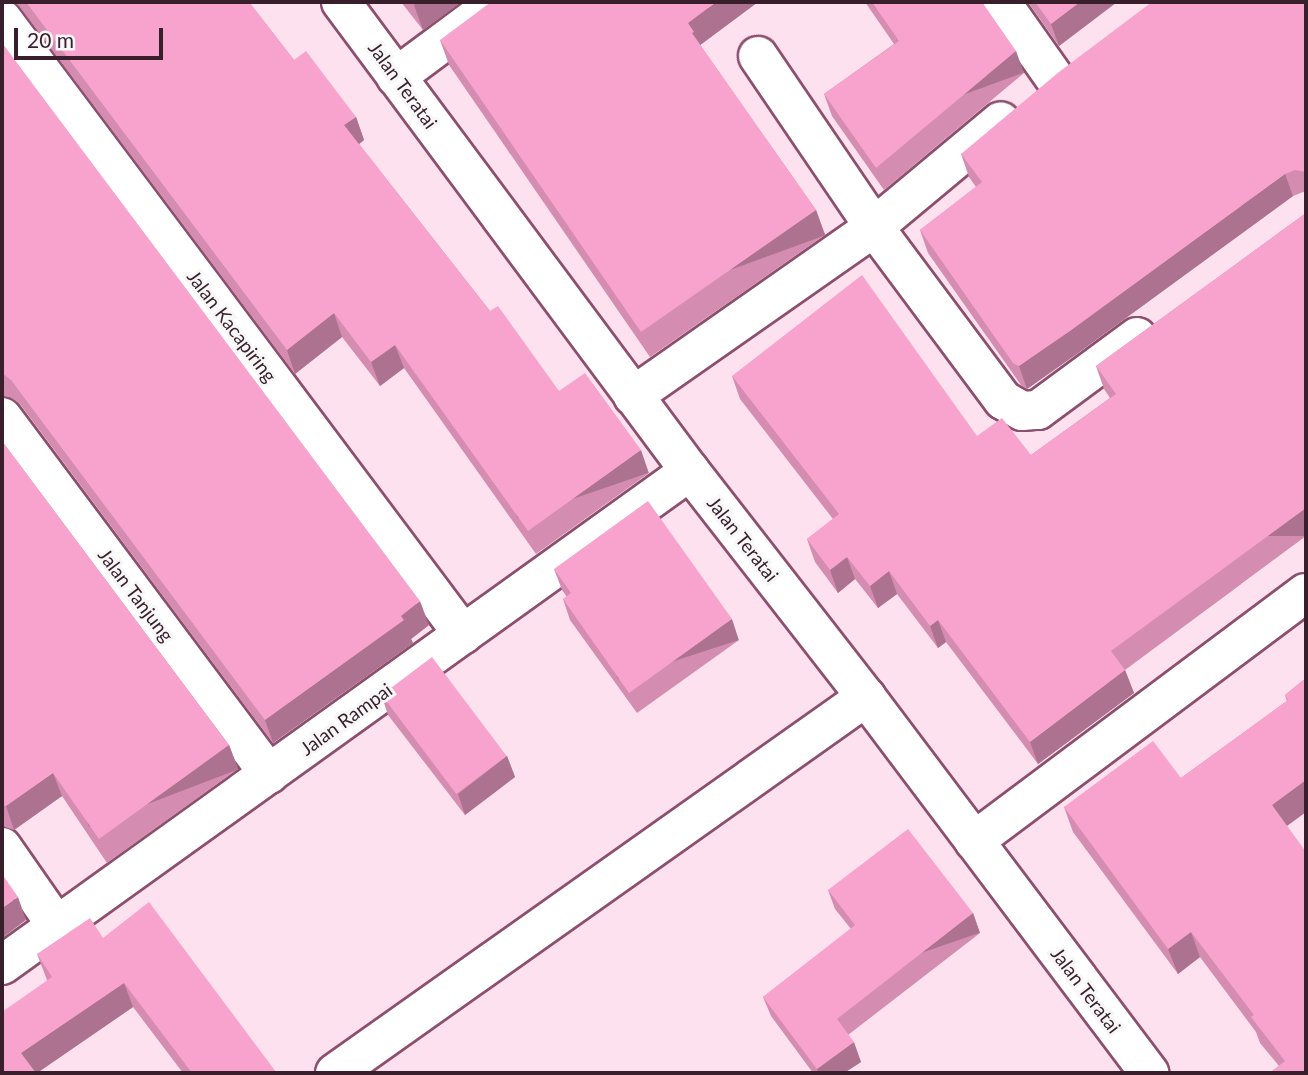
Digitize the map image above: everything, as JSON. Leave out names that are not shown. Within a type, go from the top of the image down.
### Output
[{"type":"street","name":"Jalan Teratai","points":[[341,2],[633,396],[866,696],[1149,1073]]},
{"type":"street","points":[[396,77],[496,2]]},
{"type":"street","points":[[1001,2],[1054,77]]},
{"type":"street","name":"Jalan Kacapiring","points":[[2,19],[463,634]]},
{"type":"street","points":[[633,396],[874,227],[1087,52]]},
{"type":"street","points":[[758,56],[874,227],[1003,400],[1022,411],[1038,410],[1161,320]]},
{"type":"street","name":"Jalan Tanjung","points":[[2,417],[269,774]]},
{"type":"street","name":"Jalan Rampai","points":[[2,965],[690,471]]},
{"type":"street","points":[[974,841],[1306,593]]},
{"type":"street","points":[[335,1073],[866,696]]},
{"type":"street","points":[[2,847],[57,926]]},
{"type":"building","points":[[26,2],[249,2],[294,60],[306,51],[356,117],[344,125],[490,311],[498,306],[559,391],[585,373],[641,450],[528,531],[395,345],[371,362],[334,313],[287,350]]},
{"type":"building","points":[[491,2],[716,2],[688,23],[694,32],[692,33],[816,210],[641,332],[440,40]]},
{"type":"building","points":[[872,2],[982,2],[1016,51],[876,168],[824,94],[899,41]]},
{"type":"building","points":[[1035,2],[1080,2],[1051,24]]},
{"type":"building","points":[[1152,2],[1306,2],[1306,172],[1295,170],[1285,174],[1019,366],[1013,363],[920,230],[982,182],[961,154],[1059,72]]},
{"type":"building","points":[[2,43],[420,601],[401,616],[404,620],[265,720],[11,380],[2,373]]},
{"type":"building","points":[[1306,213],[1306,508],[1111,651],[1125,670],[1030,742],[938,620],[930,626],[889,571],[870,586],[847,557],[830,570],[807,539],[839,514],[732,376],[862,275],[977,436],[1002,418],[1031,455],[1116,394],[1096,366]]},
{"type":"building","points":[[2,441],[229,745],[99,839],[53,773],[6,806],[2,805]]},
{"type":"building","points":[[648,501],[732,619],[629,693],[563,599],[571,593],[554,569]]},
{"type":"building","points":[[432,657],[507,756],[456,794],[382,695]]},
{"type":"building","points":[[1306,678],[1306,780],[1272,805],[1306,852],[1306,1073],[1269,1073],[1285,1061],[1191,932],[1168,949],[1064,807],[1153,741],[1181,778],[1288,700],[1285,695]]},
{"type":"building","points":[[908,829],[973,913],[837,1019],[854,1042],[817,1069],[763,997],[855,925],[828,890]]},
{"type":"building","points":[[2,874],[18,897],[2,908]]},
{"type":"building","points":[[149,902],[276,1072],[192,1073],[124,983],[21,1053],[36,1073],[2,1073],[2,1012],[52,977],[37,954],[90,918],[103,938]]}]
